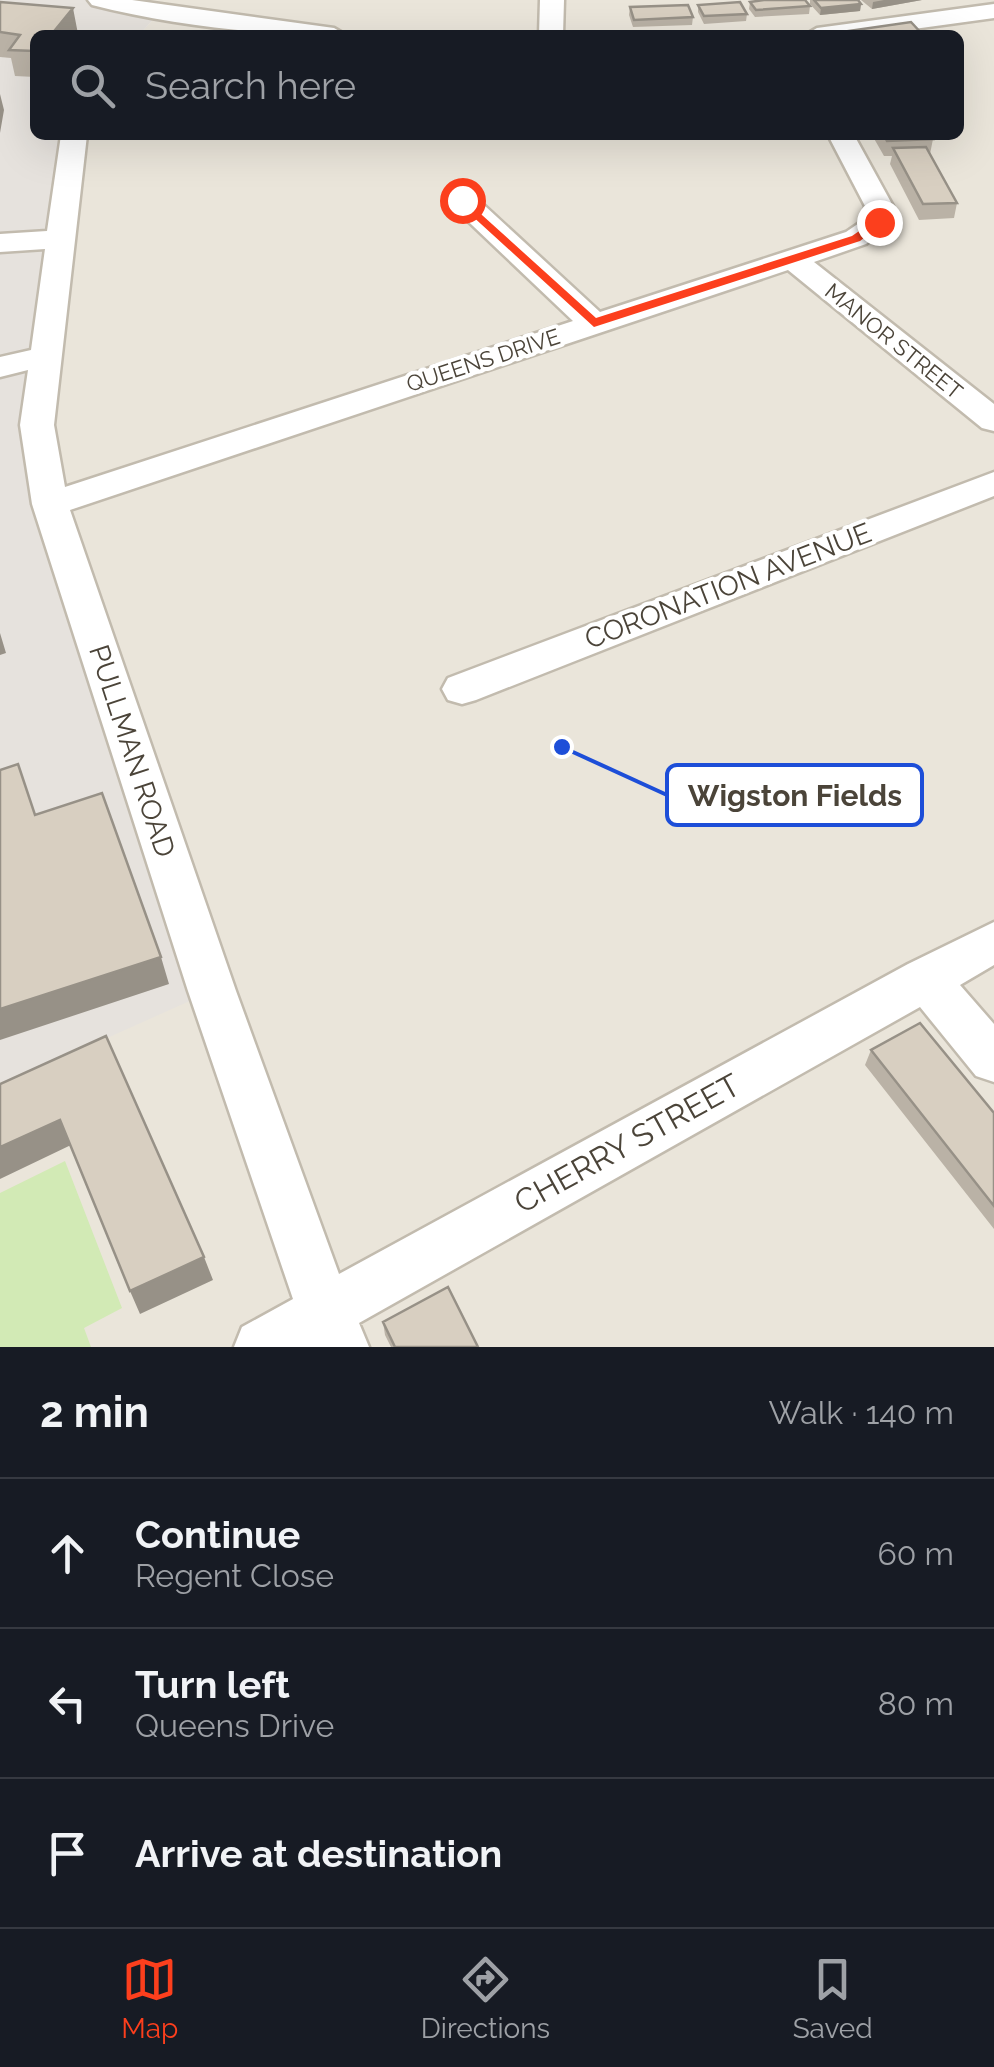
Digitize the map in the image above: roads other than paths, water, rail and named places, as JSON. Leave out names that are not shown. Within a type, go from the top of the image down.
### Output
[{"type":"street","points":[[100,0],[296,30]]},
{"type":"street","points":[[551,30],[552,0]]},
{"type":"street","points":[[854,30],[994,11]]},
{"type":"street","points":[[137,30],[159,12]]},
{"type":"street","name":"PULLMAN ROAD","points":[[73,140],[37,425],[50,504],[212,991],[332,1328]]},
{"type":"street","name":"QUEENS DRIVE","points":[[50,504],[856,238],[879,222],[878,206],[844,140]]},
{"type":"street","points":[[462,200],[594,323]]},
{"type":"street","points":[[0,243],[60,239]]},
{"type":"street","name":"MANOR STREET","points":[[793,260],[994,422]]},
{"type":"street","points":[[0,367],[43,368]]},
{"type":"street","points":[[0,388],[43,368]]},
{"type":"street","name":"CORONATION AVENUE","points":[[462,688],[994,483]]},
{"type":"street","name":"CHERRY STREET","points":[[262,1347],[332,1328],[924,979],[994,942]]},
{"type":"street","points":[[924,979],[994,1060]]},
{"type":"place","name":"Wigston Fields","points":[[562,747]]}]
